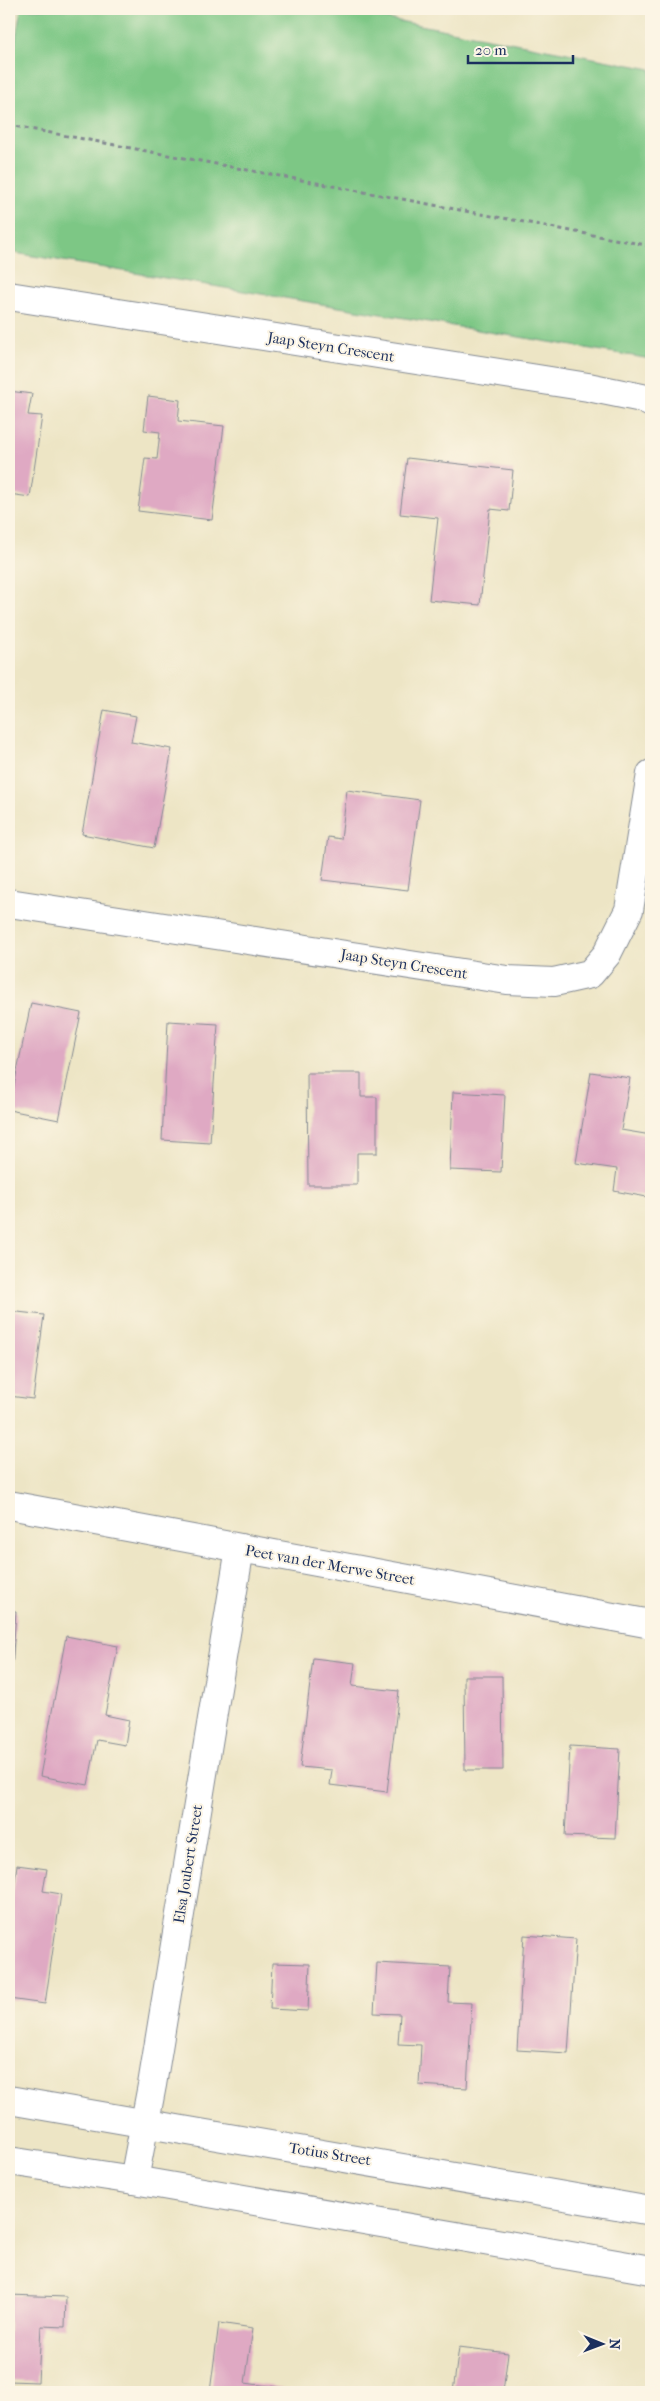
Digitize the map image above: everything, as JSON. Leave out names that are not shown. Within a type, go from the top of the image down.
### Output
[{"type":"street","name":"Jaap Steyn Crescent","points":[[9,296],[588,387],[642,398],[651,403]]},
{"type":"street","name":"Jaap Steyn Crescent","points":[[9,903],[507,980],[554,982],[590,974],[607,954],[628,910],[651,774]]},
{"type":"street","name":"Peet van der Merwe Street","points":[[9,1505],[651,1624]]},
{"type":"street","name":"Elsa Joubert Street","points":[[134,2180],[240,1548]]},
{"type":"street","name":"Totius Street","points":[[9,2100],[651,2211]]},
{"type":"street","points":[[9,2161],[134,2180],[651,2270]]},
{"type":"path","points":[[9,125],[651,246]]},
{"type":"green space","points":[[21,9],[336,9],[651,69],[651,359],[9,252],[9,77]]},
{"type":"building","points":[[9,391],[32,394],[28,415],[42,416],[30,497],[9,494]]},
{"type":"building","points":[[148,396],[180,400],[178,421],[224,426],[212,520],[138,511],[145,458],[157,459],[160,432],[144,430]]},
{"type":"building","points":[[407,458],[513,470],[509,511],[490,509],[480,605],[429,600],[438,518],[400,514]]},
{"type":"building","points":[[104,710],[136,716],[131,742],[172,749],[154,848],[82,834]]},
{"type":"building","points":[[347,790],[420,800],[408,890],[322,880],[328,837],[341,839]]},
{"type":"building","points":[[31,1003],[81,1013],[59,1120],[9,1110]]},
{"type":"building","points":[[168,1021],[218,1024],[210,1143],[162,1140]]},
{"type":"building","points":[[591,1072],[630,1078],[621,1130],[651,1135],[651,1171],[647,1197],[614,1191],[617,1169],[576,1163]]},
{"type":"building","points":[[307,1073],[361,1073],[361,1097],[377,1097],[377,1153],[357,1153],[357,1185],[308,1185]]},
{"type":"building","points":[[453,1092],[505,1095],[501,1172],[450,1170]]},
{"type":"building","points":[[9,1311],[44,1315],[33,1399],[9,1396]]},
{"type":"building","points":[[9,1611],[16,1611],[10,1702],[9,1702]]},
{"type":"building","points":[[66,1636],[118,1646],[105,1715],[129,1720],[125,1745],[97,1740],[88,1785],[40,1776]]},
{"type":"building","points":[[313,1658],[355,1663],[352,1686],[399,1691],[387,1792],[330,1785],[332,1770],[300,1767]]},
{"type":"building","points":[[464,1676],[502,1676],[503,1770],[465,1770]]},
{"type":"building","points":[[570,1746],[620,1749],[615,1838],[565,1836]]},
{"type":"building","points":[[17,1865],[47,1869],[43,1891],[61,1894],[45,2004],[9,1999],[9,1922]]},
{"type":"building","points":[[524,1935],[576,1939],[568,2053],[517,2050]]},
{"type":"building","points":[[272,1963],[310,1964],[308,2011],[270,2009]]},
{"type":"building","points":[[377,1963],[450,1967],[448,2002],[472,2003],[467,2088],[419,2085],[421,2045],[398,2044],[400,2014],[374,2013]]},
{"type":"building","points":[[9,2295],[66,2297],[65,2327],[41,2326],[38,2382],[9,2381]]},
{"type":"building","points":[[219,2323],[253,2328],[245,2383],[283,2388],[282,2392],[210,2392]]},
{"type":"building","points":[[459,2347],[508,2353],[503,2392],[453,2392]]}]
